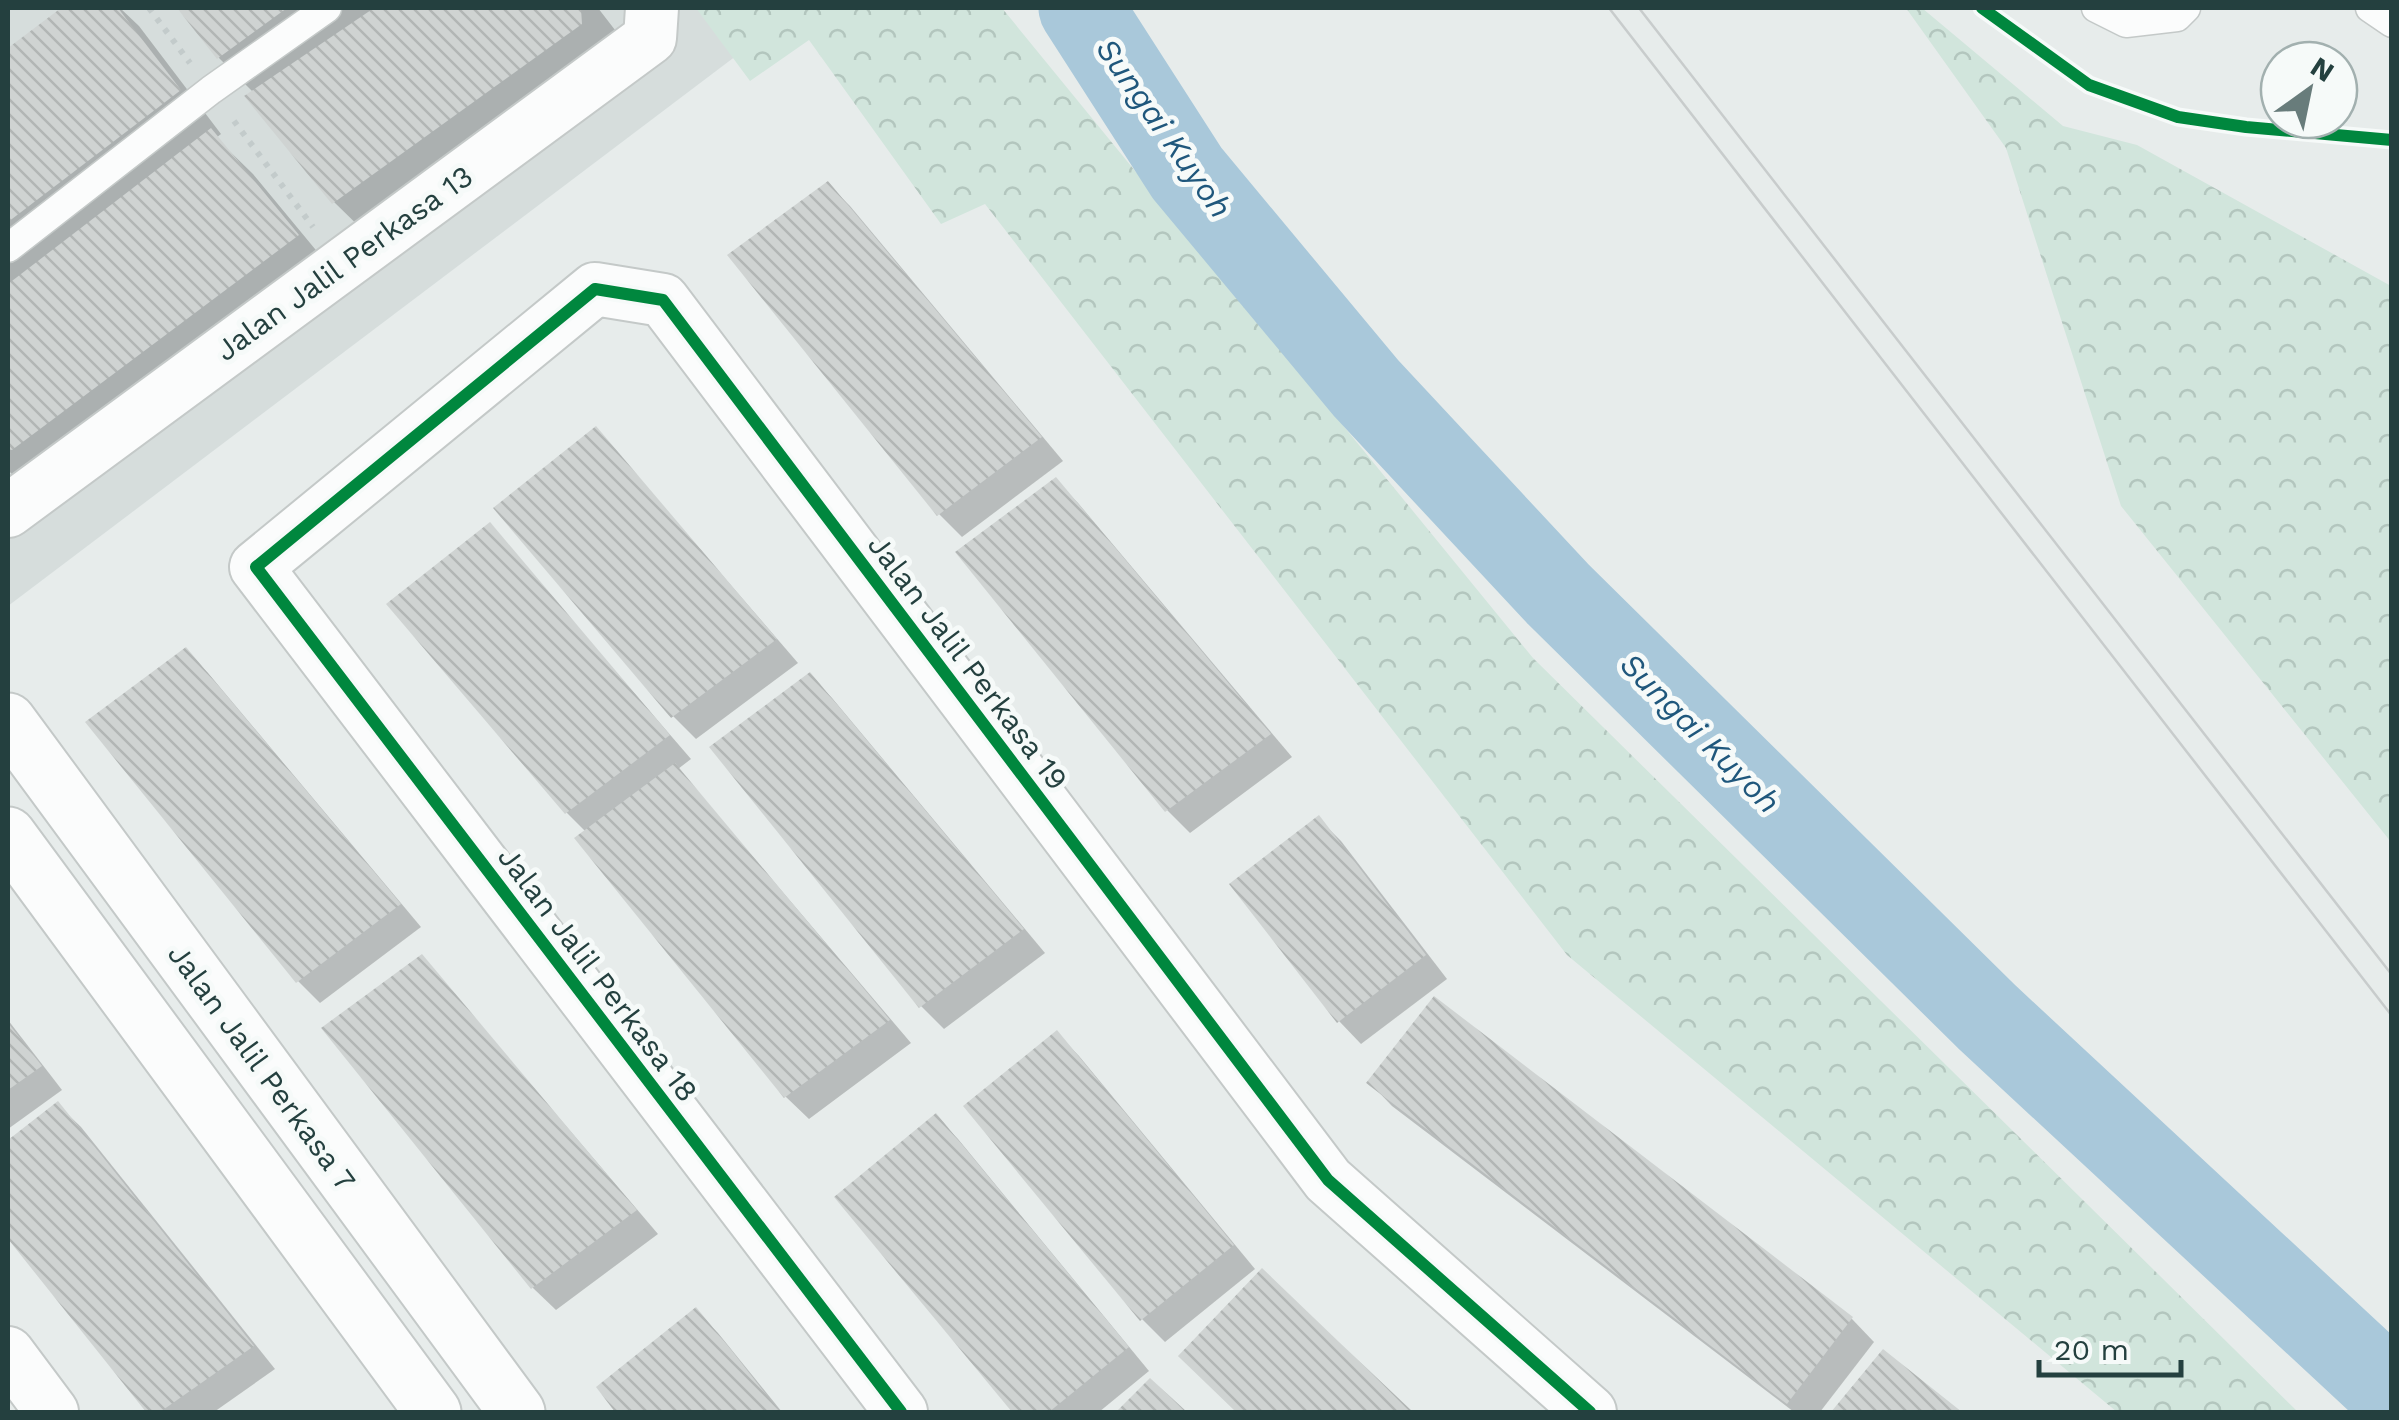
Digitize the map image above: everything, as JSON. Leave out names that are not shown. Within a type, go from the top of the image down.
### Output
[{"type":"street","name":"Jalan Jalil Perkasa 13","points":[[9,505],[650,38],[652,8]]},
{"type":"street","name":"Jalan Jalil Perkasa 19","points":[[256,566],[595,289],[663,300],[1328,1180],[1590,1412]]},
{"type":"street","name":"Jalan Jalil Perkasa 18","points":[[256,566],[901,1412]]},
{"type":"street","name":"Jalan Jalil Perkasa 7","points":[[8,721],[516,1412]]},
{"type":"street","points":[[8,834],[433,1412]]},
{"type":"street","points":[[8,1352],[52,1412]]},
{"type":"lane","points":[[8,248],[211,90],[326,8]]},
{"type":"lane","points":[[2096,8],[2126,23],[2177,17],[2186,8]]},
{"type":"lane","points":[[2370,8],[2392,23]]},
{"type":"path","points":[[149,8],[341,266]]},
{"type":"shaded area","points":[[8,8],[745,8],[765,34],[8,606]]},
{"type":"green space","points":[[696,8],[1002,8],[1533,658],[2298,1412],[2117,1412],[1567,955],[985,204],[941,224],[809,40],[750,81]]},
{"type":"green space","points":[[1906,8],[1922,8],[2063,126],[2137,145],[2391,286],[2391,842],[2121,506],[2006,148]]},
{"type":"building","points":[[61,8],[118,8],[181,90],[8,222],[8,48]]},
{"type":"building","points":[[177,8],[287,8],[217,59]]},
{"type":"building","points":[[374,8],[581,8],[582,24],[332,204],[244,96]]},
{"type":"building","points":[[211,128],[299,235],[12,450],[8,449],[8,284]]},
{"type":"building","points":[[828,181],[1042,437],[937,516],[727,255]]},
{"type":"building","points":[[596,426],[777,639],[671,718],[493,508]]},
{"type":"building","points":[[1056,477],[1271,734],[1165,812],[955,552]]},
{"type":"building","points":[[490,522],[670,735],[565,814],[386,604]]},
{"type":"building","points":[[186,647],[401,904],[296,983],[85,722]]},
{"type":"building","points":[[810,672],[1024,929],[919,1008],[709,747]]},
{"type":"building","points":[[675,763],[890,1020],[784,1098],[574,838]]},
{"type":"building","points":[[1319,815],[1426,955],[1337,1023],[1229,884]]},
{"type":"building","points":[[422,954],[637,1210],[531,1289],[321,1028]]},
{"type":"building","points":[[1434,996],[1853,1317],[1787,1404],[1366,1083]]},
{"type":"building","points":[[8,1023],[42,1066],[8,1090]]},
{"type":"building","points":[[1057,1030],[1234,1245],[1140,1321],[963,1106]]},
{"type":"building","points":[[58,1101],[254,1346],[160,1412],[146,1412],[8,1239],[8,1140]]},
{"type":"building","points":[[936,1113],[1129,1347],[1049,1412],[1012,1412],[834,1197]]},
{"type":"building","points":[[1262,1268],[1413,1412],[1236,1412],[1178,1356]]},
{"type":"building","points":[[696,1307],[780,1412],[615,1412],[596,1387]]},
{"type":"building","points":[[1883,1349],[1923,1381],[1962,1412],[1831,1412]]},
{"type":"building","points":[[1150,1378],[1187,1412],[1116,1412]]},
{"type":"waterway","name":"Sungai Kuyoh","points":[[1081,8],[1187,173],[1366,388],[1558,594],[1987,1017],[2392,1393]]},
{"type":"tram line","points":[[1609,8],[2392,1016]]},
{"type":"tram line","points":[[1639,8],[2392,975]]},
{"type":"cycle path","points":[[1982,8],[2089,85],[2178,117],[2392,140]]},
{"type":"cycle path","points":[[901,1412],[256,567],[595,289],[663,300],[1328,1180],[1590,1412]]}]
